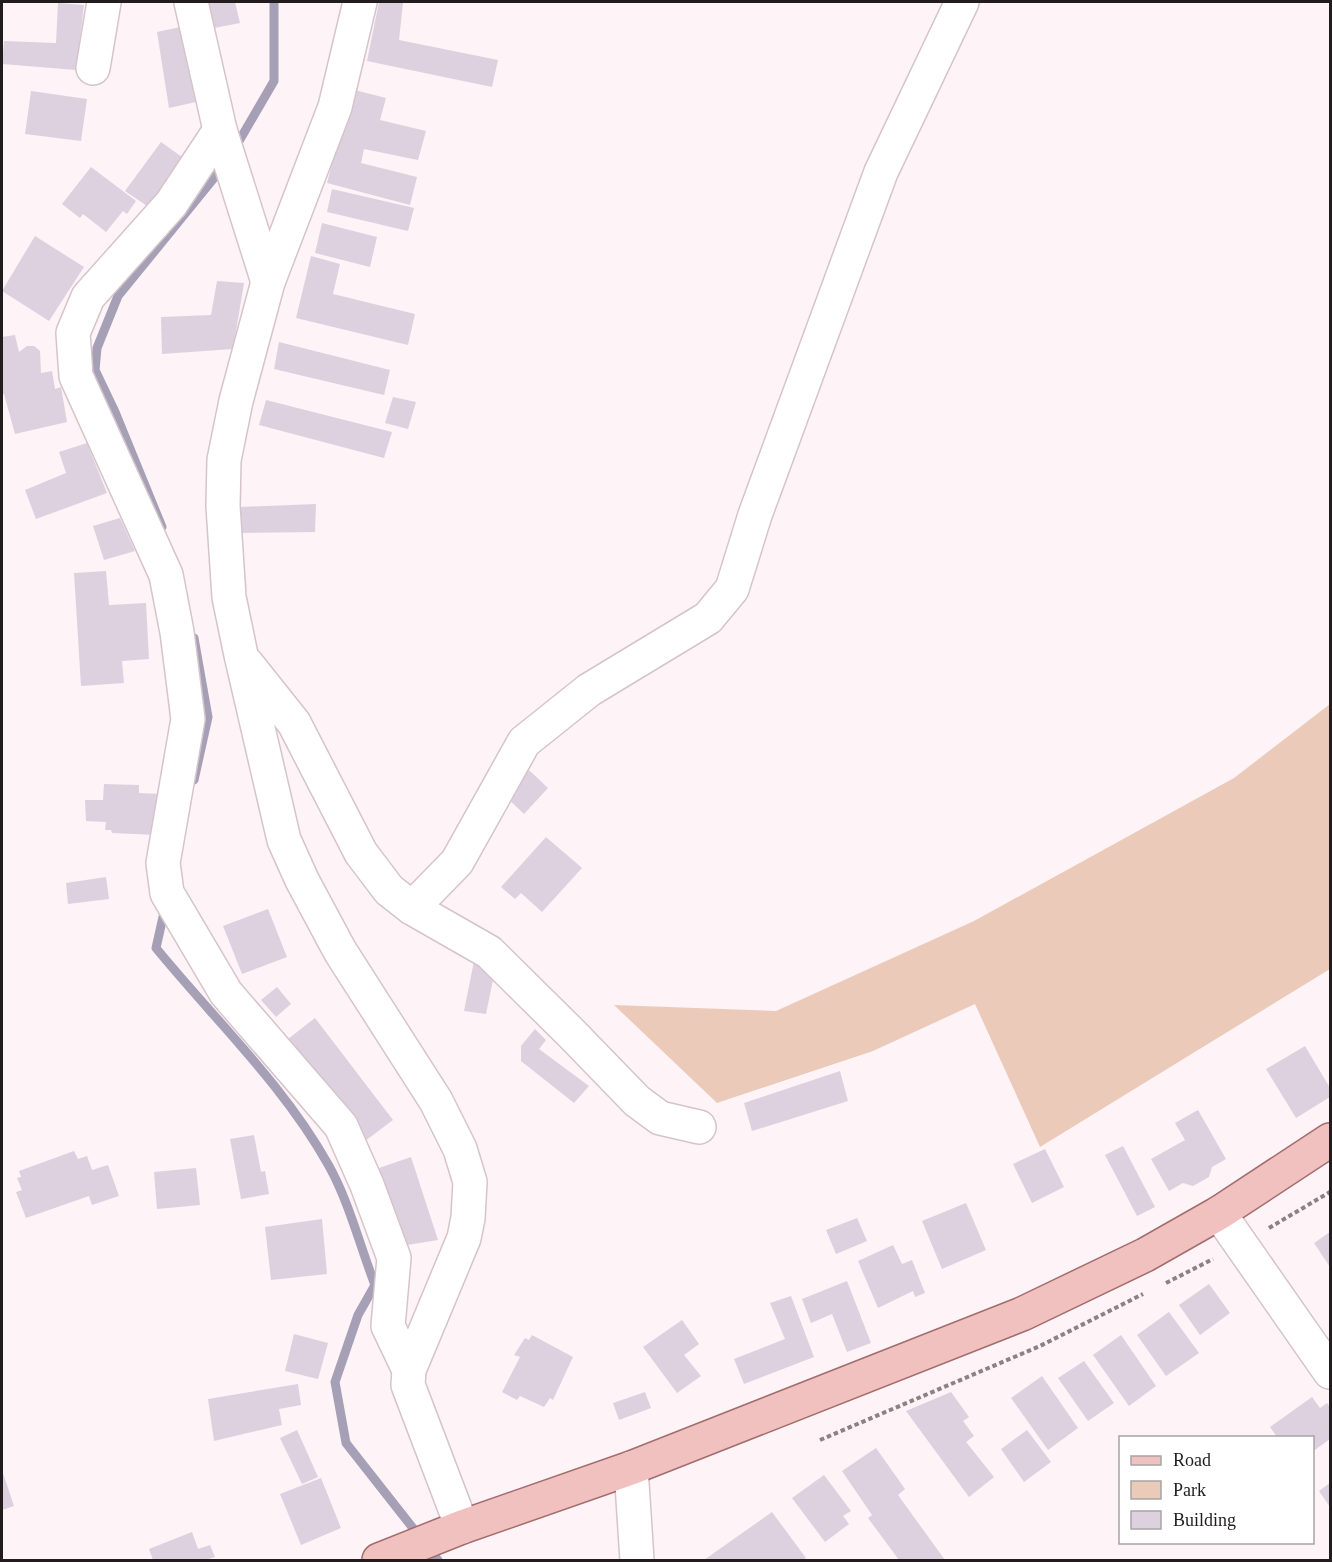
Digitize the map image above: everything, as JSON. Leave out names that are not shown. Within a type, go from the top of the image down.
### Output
[{"type":"main road","points":[[393,1556],[453,1531],[631,1468],[1022,1314],[1144,1255],[1219,1214],[1330,1140]]},
{"type":"street","points":[[93,68],[104,2]]},
{"type":"street","points":[[191,2],[220,130],[268,282]]},
{"type":"street","points":[[360,2],[335,107],[268,282],[236,401],[224,460],[223,506],[229,597],[284,840],[302,880],[340,951],[435,1101],[460,1149],[470,1182],[468,1218],[464,1238],[409,1370],[408,1385],[453,1531]]},
{"type":"street","points":[[411,908],[457,862],[524,742],[590,690],[708,618],[732,589],[755,515],[881,172],[962,2]]},
{"type":"street","points":[[220,130],[171,204],[88,297],[73,333],[76,376],[166,575],[177,632],[188,719],[163,863],[167,893],[226,993],[341,1126],[367,1185],[394,1258],[388,1326],[409,1370]]},
{"type":"street","points":[[241,655],[294,723],[361,853],[389,890],[411,908],[489,952],[637,1101],[660,1118],[699,1127]]},
{"type":"street","points":[[1219,1214],[1330,1372]]},
{"type":"street","points":[[631,1468],[637,1560]]},
{"type":"green space","points":[[1330,704],[1330,969],[1040,1147],[975,1004],[873,1051],[717,1103],[614,1005],[776,1011],[974,921],[1234,778]]},
{"type":"building","points":[[198,2],[235,2],[240,23],[204,30]]},
{"type":"building","points":[[379,2],[403,3],[399,40],[498,60],[492,87],[367,61]]},
{"type":"building","points":[[58,3],[84,5],[76,70],[2,64],[4,41],[56,43]]},
{"type":"building","points":[[185,26],[196,102],[169,108],[157,32]]},
{"type":"building","points":[[351,89],[386,98],[380,120],[426,131],[418,160],[364,149],[361,163],[417,177],[410,205],[327,183]]},
{"type":"building","points":[[31,91],[87,99],[81,141],[25,134]]},
{"type":"building","points":[[161,142],[189,162],[153,210],[125,191]]},
{"type":"building","points":[[91,167],[136,201],[127,214],[123,211],[106,232],[83,214],[80,218],[62,204]]},
{"type":"building","points":[[332,189],[414,208],[408,231],[327,212]]},
{"type":"building","points":[[322,223],[377,237],[370,267],[315,253]]},
{"type":"building","points":[[35,236],[84,267],[49,321],[2,291]]},
{"type":"building","points":[[311,256],[340,264],[333,294],[415,314],[408,345],[296,318]]},
{"type":"building","points":[[217,281],[244,283],[233,349],[162,354],[161,317],[211,315]]},
{"type":"building","points":[[15,335],[19,352],[27,346],[34,346],[40,351],[41,373],[52,371],[55,389],[61,387],[67,422],[15,434],[4,394],[2,394],[2,337]]},
{"type":"building","points":[[279,342],[390,370],[384,395],[274,369]]},
{"type":"building","points":[[393,397],[416,402],[408,429],[385,423]]},
{"type":"building","points":[[266,400],[392,432],[384,458],[259,425]]},
{"type":"building","points":[[87,443],[107,493],[36,519],[25,490],[66,473],[59,452]]},
{"type":"building","points":[[316,504],[315,532],[238,533],[240,507]]},
{"type":"building","points":[[120,518],[135,551],[104,560],[93,526]]},
{"type":"building","points":[[106,571],[109,605],[146,603],[149,659],[122,661],[124,683],[81,686],[74,573]]},
{"type":"building","points":[[529,770],[548,788],[524,814],[505,796]]},
{"type":"building","points":[[104,784],[139,785],[139,793],[160,794],[157,835],[112,833],[111,830],[105,830],[106,822],[86,821],[85,800],[103,800]]},
{"type":"building","points":[[546,837],[582,868],[542,912],[521,893],[515,899],[501,887]]},
{"type":"building","points":[[106,877],[109,899],[68,904],[66,883]]},
{"type":"building","points":[[268,909],[287,957],[242,974],[223,926]]},
{"type":"building","points":[[474,961],[496,965],[486,1014],[464,1011]]},
{"type":"building","points":[[277,987],[291,1004],[276,1017],[261,1000]]},
{"type":"building","points":[[315,1018],[393,1120],[365,1141],[288,1039]]},
{"type":"building","points":[[535,1029],[546,1040],[539,1049],[589,1086],[574,1103],[521,1061],[521,1046]]},
{"type":"building","points":[[1305,1046],[1330,1088],[1330,1097],[1296,1118],[1266,1069]]},
{"type":"building","points":[[840,1071],[848,1101],[752,1131],[744,1103]]},
{"type":"building","points":[[1198,1110],[1226,1159],[1212,1167],[1209,1177],[1193,1186],[1183,1183],[1169,1191],[1151,1159],[1185,1140],[1175,1123]]},
{"type":"building","points":[[254,1135],[261,1172],[265,1171],[269,1194],[241,1199],[230,1139]]},
{"type":"building","points":[[1123,1146],[1155,1207],[1137,1216],[1105,1155]]},
{"type":"building","points":[[1045,1149],[1064,1187],[1032,1203],[1013,1164]]},
{"type":"building","points":[[74,1151],[78,1159],[87,1156],[92,1170],[108,1165],[119,1196],[92,1205],[89,1196],[26,1218],[16,1192],[22,1190],[17,1178],[21,1177],[19,1171]]},
{"type":"building","points":[[411,1157],[438,1240],[407,1245],[379,1168]]},
{"type":"building","points":[[196,1168],[200,1205],[157,1209],[154,1172]]},
{"type":"building","points":[[966,1203],[986,1250],[942,1269],[922,1221]]},
{"type":"building","points":[[857,1218],[867,1241],[836,1254],[826,1230]]},
{"type":"building","points":[[322,1219],[327,1274],[271,1280],[265,1227]]},
{"type":"building","points":[[1330,1232],[1330,1267],[1314,1243]]},
{"type":"building","points":[[893,1245],[902,1264],[912,1260],[925,1293],[915,1297],[913,1291],[878,1308],[858,1261]]},
{"type":"building","points":[[847,1281],[871,1343],[847,1352],[832,1314],[811,1323],[802,1299]]},
{"type":"building","points":[[1209,1284],[1230,1313],[1200,1335],[1179,1305]]},
{"type":"building","points":[[791,1296],[814,1357],[744,1384],[734,1359],[785,1339],[770,1303]]},
{"type":"building","points":[[1169,1312],[1199,1353],[1166,1376],[1137,1335]]},
{"type":"building","points":[[682,1320],[699,1344],[684,1355],[701,1376],[677,1393],[643,1347]]},
{"type":"building","points":[[294,1334],[328,1343],[318,1379],[285,1371]]},
{"type":"building","points":[[532,1335],[573,1357],[553,1400],[550,1398],[544,1407],[520,1396],[517,1400],[502,1392],[520,1357],[514,1355],[525,1338],[529,1340]]},
{"type":"building","points":[[1121,1335],[1156,1386],[1129,1406],[1093,1355]]},
{"type":"building","points":[[1084,1361],[1114,1403],[1088,1421],[1058,1378]]},
{"type":"building","points":[[1042,1376],[1078,1428],[1048,1450],[1011,1398]]},
{"type":"building","points":[[298,1384],[301,1405],[279,1409],[282,1425],[214,1441],[208,1399]]},
{"type":"building","points":[[645,1392],[651,1408],[619,1420],[613,1403]]},
{"type":"building","points":[[951,1392],[969,1417],[963,1421],[974,1436],[966,1442],[994,1477],[969,1497],[906,1411]]},
{"type":"building","points":[[1312,1397],[1320,1408],[1327,1403],[1330,1407],[1330,1439],[1314,1451],[1314,1436],[1276,1436],[1270,1427]]},
{"type":"building","points":[[297,1430],[318,1477],[302,1484],[280,1438]]},
{"type":"building","points":[[1027,1430],[1051,1462],[1024,1482],[1001,1449]]},
{"type":"building","points":[[876,1448],[905,1489],[898,1495],[945,1560],[899,1560],[868,1518],[872,1515],[842,1471]]},
{"type":"building","points":[[2,1470],[14,1506],[2,1510]]},
{"type":"building","points":[[824,1475],[851,1511],[843,1516],[849,1524],[825,1542],[792,1498]]},
{"type":"building","points":[[321,1478],[341,1528],[301,1545],[280,1494]]},
{"type":"building","points":[[1330,1483],[1330,1507],[1319,1491]]},
{"type":"building","points":[[772,1512],[806,1558],[802,1560],[704,1560]]},
{"type":"building","points":[[192,1532],[198,1549],[210,1545],[215,1557],[205,1560],[153,1560],[149,1549]]},
{"type":"waterway","points":[[235,148],[274,81],[274,2]]},
{"type":"waterway","points":[[162,527],[115,412],[95,370],[97,348],[118,296],[223,167]]},
{"type":"waterway","points":[[194,638],[208,717],[194,780]]},
{"type":"waterway","points":[[165,908],[156,948],[270,1080],[311,1136],[343,1194],[375,1285],[358,1315],[335,1382],[346,1443],[438,1560]]}]
